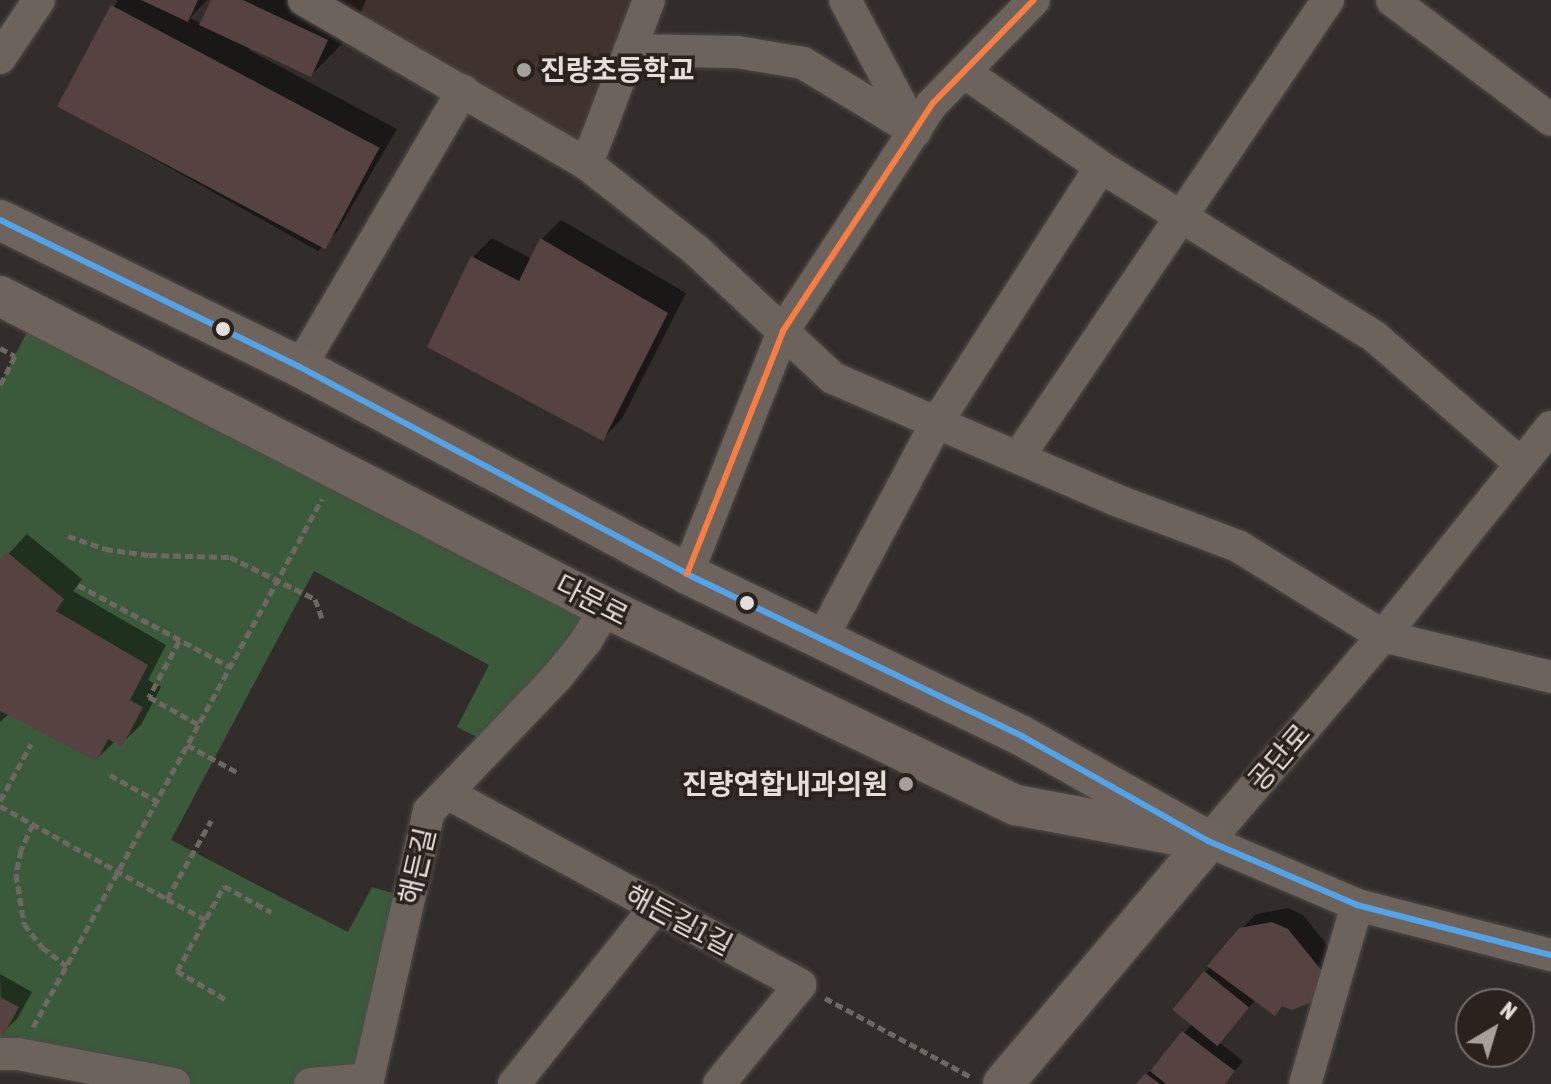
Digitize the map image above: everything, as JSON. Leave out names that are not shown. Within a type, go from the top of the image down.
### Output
[{"type":"main road","name":"다문로","points":[[0,220],[300,367],[687,574],[1022,736],[1208,841]]},
{"type":"main road","name":"다문로","points":[[0,296],[606,608],[1016,805],[1208,841]]},
{"type":"main road","name":"공단로","points":[[1003,1084],[1208,841]]},
{"type":"street","points":[[0,58],[39,0]]},
{"type":"street","points":[[304,0],[587,164],[696,250],[833,378],[1116,500],[1238,546],[1383,636],[1551,677]]},
{"type":"street","points":[[587,164],[649,0]]},
{"type":"street","points":[[845,0],[915,131]]},
{"type":"street","points":[[687,574],[783,331],[933,103],[1034,0]]},
{"type":"street","points":[[1019,456],[1328,0]]},
{"type":"street","points":[[1392,0],[1551,120]]},
{"type":"street","points":[[630,50],[737,52],[803,63],[915,131]]},
{"type":"street","points":[[964,72],[1101,167],[1375,337],[1521,464]]},
{"type":"street","points":[[300,367],[463,90]]},
{"type":"street","points":[[821,640],[937,422],[1101,167]]},
{"type":"street","name":"공단로","points":[[1208,841],[1383,636],[1551,427]]},
{"type":"street","name":"해든길","points":[[310,1084],[372,1082],[429,811],[557,677],[586,641],[606,608]]},
{"type":"street","name":"해든길1길","points":[[447,793],[800,985]]},
{"type":"street","name":"다문로","points":[[1208,841],[1357,905],[1551,955]]},
{"type":"street","points":[[1305,1084],[1357,905]]},
{"type":"street","points":[[514,1084],[656,907]]},
{"type":"street","points":[[719,1084],[800,985]]},
{"type":"street","points":[[9,1054],[174,1084]]},
{"type":"path","points":[[0,348],[15,356],[0,385]]},
{"type":"path","points":[[9,1054],[66,966],[338,470]]},
{"type":"path","points":[[68,536],[105,549],[149,555],[230,557],[315,599],[322,618]]},
{"type":"path","points":[[78,585],[230,667]]},
{"type":"path","points":[[180,640],[149,697],[198,724]]},
{"type":"path","points":[[31,744],[0,803],[206,920]]},
{"type":"path","points":[[187,745],[237,772]]},
{"type":"path","points":[[110,775],[157,801]]},
{"type":"path","points":[[167,899],[211,821]]},
{"type":"path","points":[[33,824],[21,850],[16,874],[24,924],[42,947],[66,966]]},
{"type":"path","points":[[225,999],[177,971],[224,886],[271,912]]},
{"type":"path","points":[[800,985],[985,1084]]},
{"type":"shaded area","name":"진량초등학교","points":[[301,0],[649,0],[587,164]]},
{"type":"green space","points":[[36,314],[606,608],[492,745],[457,727],[489,665],[314,571],[171,840],[348,932],[372,887],[409,898],[368,1079],[310,1084],[174,1084],[0,1054],[0,385]]},
{"type":"building","points":[[141,0],[198,0],[188,22]]},
{"type":"building","points":[[211,0],[243,0],[328,40],[311,77],[199,25]]},
{"type":"building","points":[[111,5],[379,148],[325,249],[57,107]]},
{"type":"building","points":[[540,238],[668,313],[603,441],[427,347],[471,256],[519,281]]},
{"type":"building","points":[[7,552],[64,599],[56,611],[148,665],[130,700],[143,707],[122,747],[108,739],[97,761],[0,711],[0,559]]},
{"type":"building","points":[[1272,922],[1288,929],[1322,971],[1315,1001],[1292,1010],[1282,1006],[1275,1016],[1207,966],[1239,928]]},
{"type":"building","points":[[1204,971],[1249,1008],[1218,1046],[1173,1010]]},
{"type":"building","points":[[0,997],[19,1007],[3,1036],[0,1034]]},
{"type":"building","points":[[1182,1031],[1235,1071],[1225,1084],[1166,1084],[1150,1071]]},
{"type":"building","points":[[1145,1073],[1160,1084],[1136,1084]]},
{"type":"transit line","points":[[687,574],[783,331],[933,103],[1034,0]]},
{"type":"transit line","points":[[0,220],[300,367],[687,574],[1022,736],[1208,841],[1357,905],[1551,955]]},
{"type":"place","name":"진량초등학교","points":[[524,70]]},
{"type":"place","name":"진량연합내과의원","points":[[906,784]]}]
